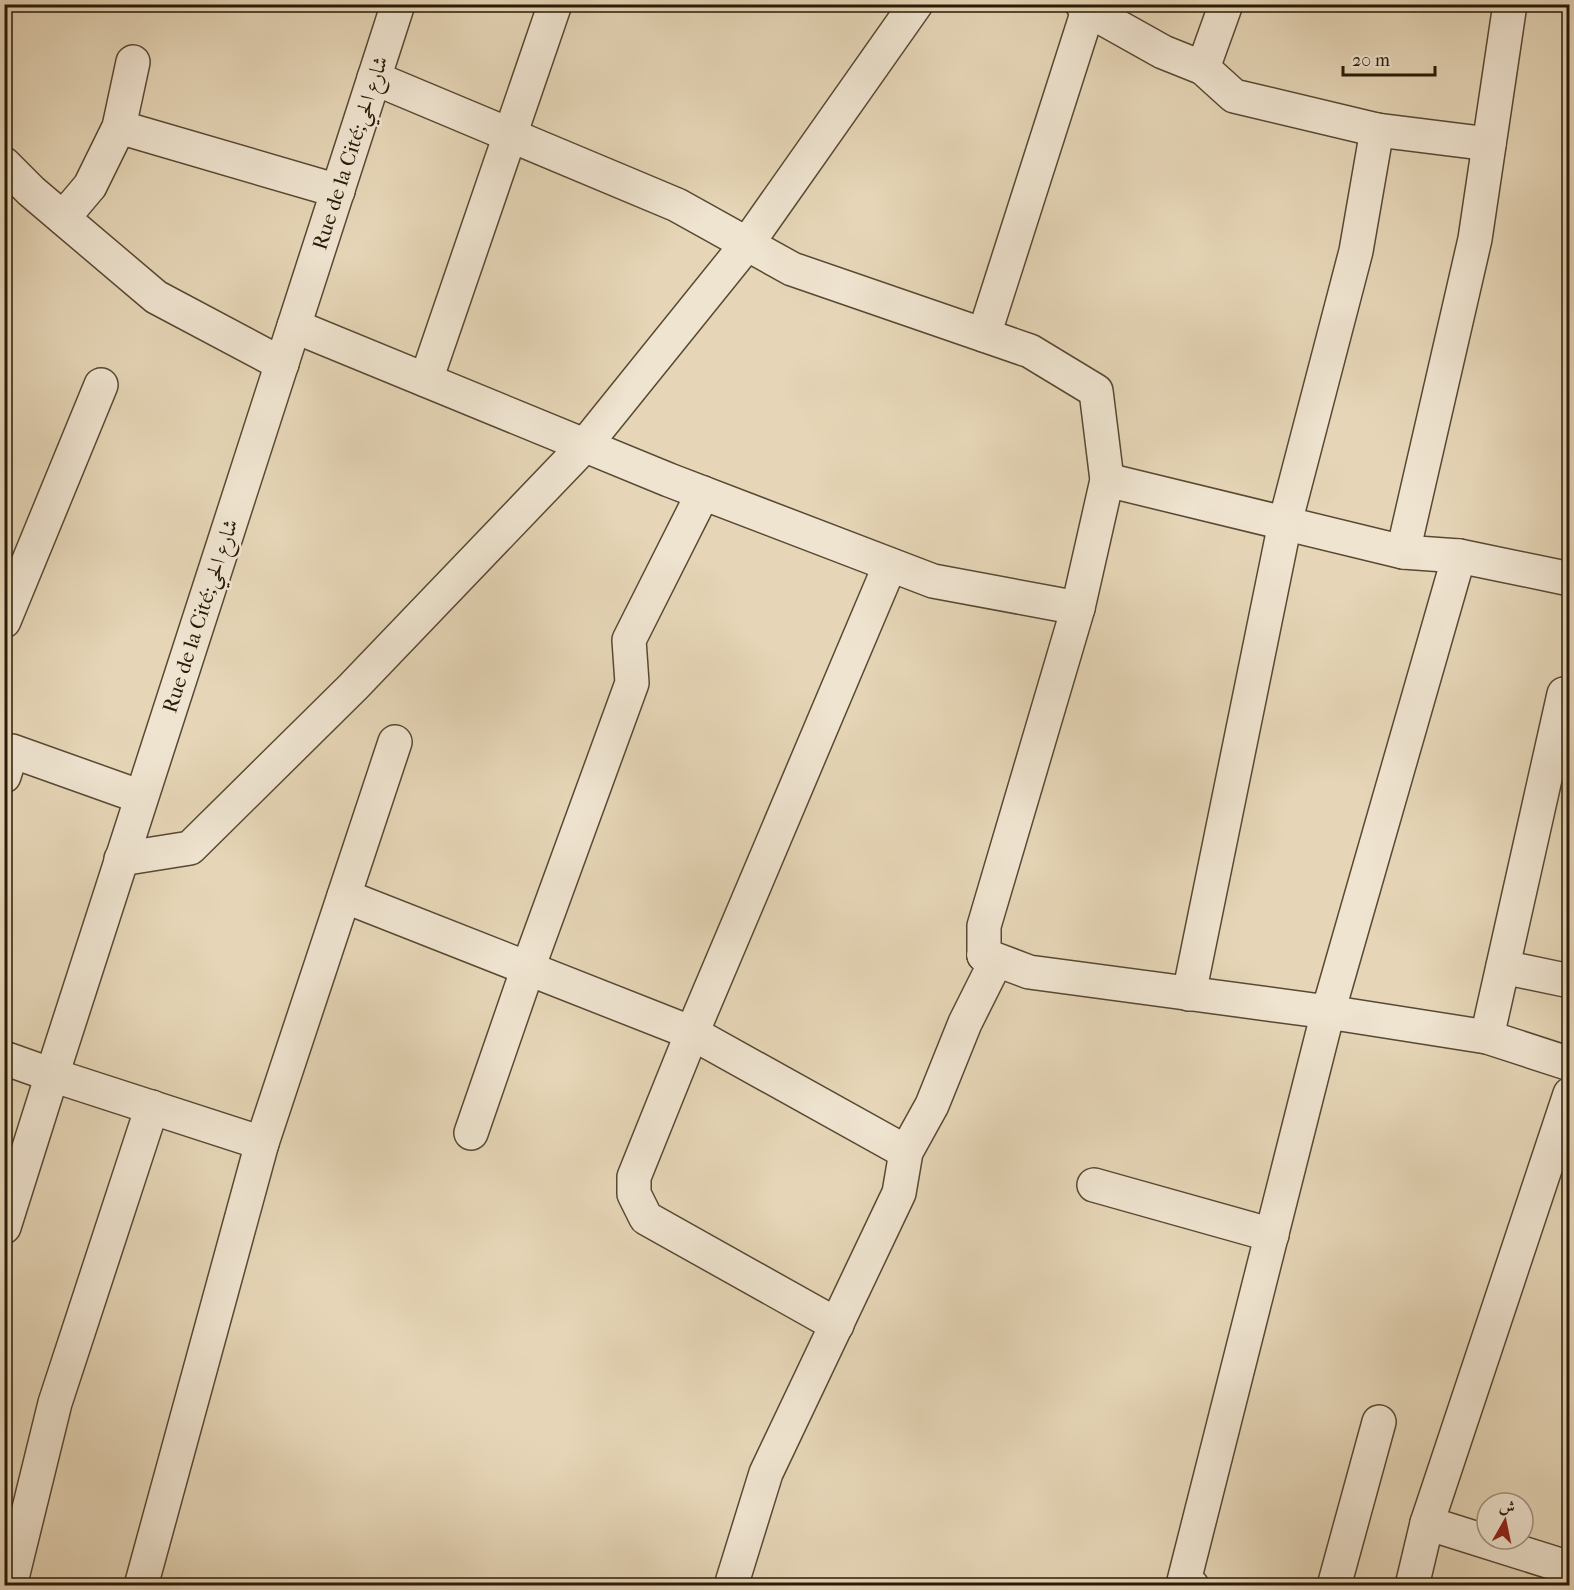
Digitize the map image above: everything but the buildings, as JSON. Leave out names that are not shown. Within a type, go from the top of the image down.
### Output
[{"type":"street","name":"Rue de la Cité;شارع الحي","points":[[4,1227],[398,4]]},
{"type":"street","points":[[426,380],[555,4]]},
{"type":"street","points":[[122,859],[190,848],[353,687],[585,445],[747,244],[916,4]]},
{"type":"street","points":[[1203,68],[1226,4]]},
{"type":"street","points":[[1403,552],[1474,239],[1510,4]]},
{"type":"street","points":[[984,335],[1087,6],[1163,52],[1203,68],[1234,96],[1377,130],[1489,144]]},
{"type":"street","points":[[63,218],[90,186],[119,127],[133,62]]},
{"type":"street","points":[[374,78],[677,205],[792,269],[1030,351],[1096,391],[1107,480],[1078,608],[984,926],[984,955]]},
{"type":"street","points":[[119,127],[338,191]]},
{"type":"street","points":[[1189,994],[1285,523],[1356,250],[1377,130]]},
{"type":"street","points":[[6,167],[156,297],[282,364]]},
{"type":"street","points":[[294,326],[703,493],[933,581],[1078,608]]},
{"type":"street","points":[[4,621],[101,385]]},
{"type":"street","points":[[1107,480],[1403,552],[1459,556],[1569,579]]},
{"type":"street","points":[[471,1133],[528,968],[632,683],[629,640],[703,493]]},
{"type":"street","points":[[1186,1584],[1328,1012],[1459,556]]},
{"type":"street","points":[[837,1325],[646,1218],[634,1194],[634,1176],[890,565]]},
{"type":"street","points":[[1487,1037],[1568,686]]},
{"type":"street","points":[[141,1586],[262,1143],[395,742]]},
{"type":"street","points":[[7,757],[141,797]]},
{"type":"street","points":[[344,896],[692,1033],[906,1152]]},
{"type":"street","points":[[984,955],[1029,972],[1328,1012],[1487,1037],[1569,1064]]},
{"type":"street","points":[[732,1586],[766,1473],[899,1193],[906,1152],[932,1105],[965,1023],[995,963],[984,955]]},
{"type":"street","points":[[1503,967],[1569,981]]},
{"type":"street","points":[[4,1058],[262,1143]]},
{"type":"street","points":[[1412,1586],[1427,1523],[1569,1094]]},
{"type":"street","points":[[10,1586],[55,1403],[152,1107]]},
{"type":"street","points":[[1094,1185],[1272,1235]]},
{"type":"street","points":[[1334,1586],[1379,1422]]},
{"type":"street","points":[[1427,1523],[1569,1568]]}]
